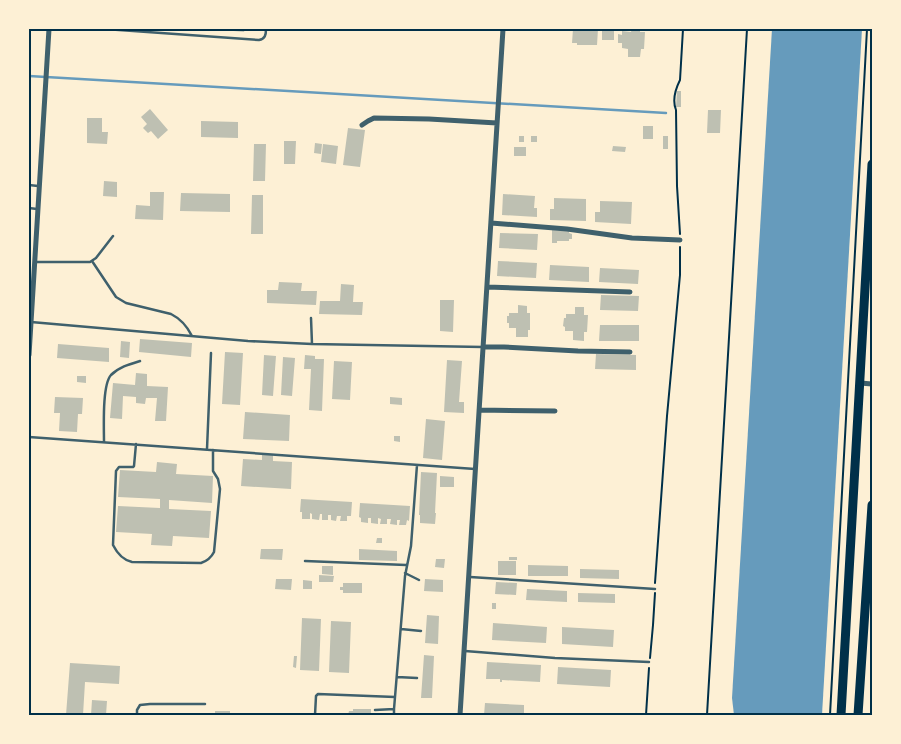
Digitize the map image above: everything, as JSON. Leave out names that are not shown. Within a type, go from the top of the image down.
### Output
[{"type":"main road","points":[[841,715],[872,164]]},
{"type":"main road","points":[[858,715],[872,504]]},
{"type":"street","points":[[29,355],[30,295],[35,262],[49,29]]},
{"type":"street","points":[[460,715],[503,29]]},
{"type":"street","points":[[362,125],[374,118],[497,123]]},
{"type":"street","points":[[491,223],[567,229],[632,238],[680,240]]},
{"type":"street","points":[[487,287],[630,292]]},
{"type":"street","points":[[483,347],[630,352]]},
{"type":"street","points":[[860,383],[872,384]]},
{"type":"street","points":[[479,410],[555,411]]},
{"type":"lane","points":[[105,29],[259,40],[266,36],[266,29]]},
{"type":"lane","points":[[29,185],[40,186]]},
{"type":"lane","points":[[29,208],[38,209]]},
{"type":"lane","points":[[35,262],[90,262],[96,258],[113,236]]},
{"type":"lane","points":[[92,261],[116,297],[126,303],[171,314],[182,321],[192,336]]},
{"type":"lane","points":[[311,318],[312,344]]},
{"type":"lane","points":[[31,322],[240,340],[312,344],[483,347]]},
{"type":"lane","points":[[207,449],[211,353]]},
{"type":"lane","points":[[104,442],[105,392],[110,376],[118,370],[140,361]]},
{"type":"lane","points":[[29,437],[475,469]]},
{"type":"lane","points":[[136,444],[134,466],[119,467],[116,470],[113,545],[117,552],[132,562],[201,563],[213,555],[220,489],[218,478],[213,470],[213,450]]},
{"type":"lane","points":[[394,715],[405,573],[411,546],[417,464]]},
{"type":"lane","points":[[305,561],[406,565]]},
{"type":"lane","points":[[405,573],[419,580]]},
{"type":"lane","points":[[468,577],[655,589]]},
{"type":"lane","points":[[401,629],[421,631]]},
{"type":"lane","points":[[464,651],[555,658],[649,662]]},
{"type":"lane","points":[[397,677],[417,678]]},
{"type":"lane","points":[[315,715],[318,694],[395,697]]},
{"type":"lane","points":[[137,715],[140,705],[205,704]]},
{"type":"lane","points":[[374,710],[394,709]]},
{"type":"path","points":[[646,715],[667,416],[680,275],[676,110],[674,103],[676,87],[680,80],[683,29]]},
{"type":"path","points":[[707,715],[747,29]]},
{"type":"path","points":[[830,715],[867,29]]},
{"type":"water","points":[[772,29],[862,29],[822,715],[734,715],[732,698]]},
{"type":"building","points":[[223,29],[245,29],[244,32]]},
{"type":"building","points":[[573,29],[598,29],[597,45],[577,45],[577,43],[572,43]]},
{"type":"building","points":[[632,29],[640,29],[640,32],[645,32],[644,49],[641,49],[640,57],[628,57],[628,49],[622,48],[622,43],[618,43],[618,34],[622,35],[622,31],[631,32]]},
{"type":"building","points":[[602,31],[614,31],[614,40],[602,40]]},
{"type":"building","points":[[677,91],[681,91],[681,107],[676,107]]},
{"type":"building","points":[[150,109],[168,130],[158,139],[151,131],[148,133],[143,128],[147,124],[141,117]]},
{"type":"building","points":[[708,110],[721,110],[720,133],[707,133]]},
{"type":"building","points":[[87,118],[102,118],[102,132],[108,132],[107,144],[87,143]]},
{"type":"building","points":[[201,121],[238,122],[238,138],[201,137]]},
{"type":"building","points":[[643,126],[653,126],[653,139],[643,139]]},
{"type":"building","points":[[348,128],[365,130],[360,167],[343,165]]},
{"type":"building","points":[[519,136],[524,136],[524,142],[519,142]]},
{"type":"building","points":[[531,136],[537,136],[537,142],[531,142]]},
{"type":"building","points":[[663,136],[668,136],[668,149],[663,149]]},
{"type":"building","points":[[284,141],[296,141],[295,164],[284,164]]},
{"type":"building","points":[[315,143],[322,144],[321,154],[314,153]]},
{"type":"building","points":[[254,144],[266,144],[265,181],[253,181]]},
{"type":"building","points":[[323,144],[338,146],[336,164],[321,162]]},
{"type":"building","points":[[613,146],[626,147],[625,152],[612,151]]},
{"type":"building","points":[[514,147],[526,147],[526,156],[514,156]]},
{"type":"building","points":[[104,181],[117,182],[117,197],[103,196]]},
{"type":"building","points":[[150,192],[164,192],[163,220],[135,219],[136,205],[150,206]]},
{"type":"building","points":[[181,193],[230,194],[230,212],[180,211]]},
{"type":"building","points":[[503,194],[535,196],[534,208],[537,208],[537,217],[502,215]]},
{"type":"building","points":[[252,195],[263,195],[263,234],[251,234]]},
{"type":"building","points":[[554,198],[586,199],[586,221],[550,220],[550,209],[554,209]]},
{"type":"building","points":[[600,201],[632,202],[631,224],[595,222],[595,212],[600,212]]},
{"type":"building","points":[[552,230],[569,231],[572,234],[572,239],[552,243]]},
{"type":"building","points":[[500,233],[538,234],[537,250],[499,248]]},
{"type":"building","points":[[498,261],[537,263],[536,278],[497,276]]},
{"type":"building","points":[[550,265],[589,267],[589,282],[549,280]]},
{"type":"building","points":[[600,268],[639,270],[638,284],[599,282]]},
{"type":"building","points":[[279,282],[302,283],[301,291],[317,291],[316,305],[267,303],[267,290],[278,290]]},
{"type":"building","points":[[341,284],[354,285],[353,302],[363,302],[362,315],[319,314],[320,301],[340,301]]},
{"type":"building","points":[[601,295],[639,296],[638,311],[600,310]]},
{"type":"building","points":[[440,300],[454,300],[453,332],[440,331]]},
{"type":"building","points":[[518,305],[527,306],[527,313],[530,313],[528,337],[516,337],[516,328],[509,328],[509,323],[507,323],[509,313],[518,313]]},
{"type":"building","points":[[575,307],[584,307],[584,315],[588,315],[587,332],[584,332],[584,341],[573,340],[573,331],[565,331],[563,326],[566,314],[575,314]]},
{"type":"building","points":[[600,325],[639,325],[639,341],[599,341]]},
{"type":"building","points":[[140,339],[192,343],[191,357],[139,352]]},
{"type":"building","points":[[121,341],[130,342],[129,358],[120,357]]},
{"type":"building","points":[[58,344],[109,348],[109,362],[57,358]]},
{"type":"building","points":[[225,352],[243,353],[240,405],[222,404]]},
{"type":"building","points":[[596,354],[636,355],[636,370],[595,369]]},
{"type":"building","points":[[264,355],[276,356],[273,396],[262,395]]},
{"type":"building","points":[[305,355],[315,356],[315,359],[324,359],[322,411],[309,410],[311,369],[304,369]]},
{"type":"building","points":[[283,357],[295,358],[292,396],[281,395]]},
{"type":"building","points":[[447,360],[462,361],[459,402],[464,402],[464,413],[444,412]]},
{"type":"building","points":[[334,361],[352,362],[350,400],[332,399]]},
{"type":"building","points":[[136,373],[147,374],[147,386],[168,387],[166,421],[155,421],[157,398],[146,398],[145,404],[136,403],[136,397],[123,396],[122,419],[110,418],[113,383],[135,385]]},
{"type":"building","points":[[77,376],[86,376],[86,383],[77,382]]},
{"type":"building","points":[[55,397],[83,398],[82,414],[78,414],[77,432],[59,431],[60,413],[54,413]]},
{"type":"building","points":[[390,397],[402,398],[402,405],[390,404]]},
{"type":"building","points":[[245,412],[290,415],[289,441],[243,439]]},
{"type":"building","points":[[426,419],[445,421],[442,460],[423,458]]},
{"type":"building","points":[[394,436],[400,436],[400,442],[394,441]]},
{"type":"building","points":[[262,455],[273,455],[273,461],[292,462],[291,489],[241,486],[243,459],[262,460]]},
{"type":"building","points":[[157,462],[177,464],[176,474],[213,476],[212,503],[169,500],[169,509],[211,511],[209,538],[173,536],[172,546],[151,545],[152,534],[116,532],[118,506],[160,508],[160,499],[118,497],[120,470],[156,472]]},
{"type":"building","points":[[421,472],[437,473],[435,524],[420,523]]},
{"type":"building","points":[[440,476],[454,477],[454,487],[440,487]]},
{"type":"building","points":[[301,499],[352,502],[351,516],[347,516],[347,521],[340,521],[341,516],[337,516],[336,521],[331,520],[331,515],[328,515],[328,520],[322,520],[322,514],[320,514],[319,520],[312,519],[312,514],[310,513],[310,519],[302,519],[302,512],[300,512]]},
{"type":"building","points":[[360,503],[410,506],[409,521],[407,520],[406,525],[399,525],[400,520],[397,520],[397,525],[390,524],[391,519],[387,519],[387,524],[380,524],[381,519],[378,518],[378,524],[371,523],[371,518],[368,518],[368,523],[361,522],[359,517]]},
{"type":"building","points":[[377,538],[382,538],[382,543],[376,543]]},
{"type":"building","points":[[261,549],[283,549],[282,560],[260,559]]},
{"type":"building","points":[[359,549],[397,551],[397,561],[359,560]]},
{"type":"building","points":[[509,557],[517,557],[517,560],[509,560]]},
{"type":"building","points":[[436,559],[445,559],[444,568],[435,567]]},
{"type":"building","points":[[498,561],[516,561],[516,575],[498,575]]},
{"type":"building","points":[[528,565],[568,566],[568,576],[528,576]]},
{"type":"building","points":[[322,566],[333,566],[333,575],[322,574]]},
{"type":"building","points":[[580,569],[619,570],[619,579],[580,578]]},
{"type":"building","points":[[319,575],[334,576],[333,582],[319,582]]},
{"type":"building","points":[[276,579],[292,579],[291,590],[275,589]]},
{"type":"building","points":[[425,579],[443,580],[443,592],[424,591]]},
{"type":"building","points":[[303,580],[312,581],[312,589],[303,589]]},
{"type":"building","points":[[496,582],[517,583],[516,595],[495,594]]},
{"type":"building","points":[[343,583],[362,583],[362,593],[343,593],[340,587],[343,587]]},
{"type":"building","points":[[527,589],[567,591],[567,602],[526,600]]},
{"type":"building","points":[[578,593],[615,594],[615,603],[578,602]]},
{"type":"building","points":[[492,603],[496,603],[496,609],[492,609]]},
{"type":"building","points":[[427,615],[439,616],[438,644],[425,643]]},
{"type":"building","points":[[302,618],[321,619],[319,671],[300,670]]},
{"type":"building","points":[[331,621],[351,622],[349,673],[329,672]]},
{"type":"building","points":[[493,623],[547,627],[546,643],[492,640]]},
{"type":"building","points":[[562,627],[614,630],[613,647],[562,644]]},
{"type":"building","points":[[424,655],[434,656],[432,698],[421,698]]},
{"type":"building","points":[[294,656],[297,656],[296,668],[293,667]]},
{"type":"building","points":[[487,662],[541,665],[540,682],[502,680],[500,682],[500,679],[486,679]]},
{"type":"building","points":[[70,663],[120,666],[119,684],[85,682],[83,715],[66,715]]},
{"type":"building","points":[[558,667],[611,670],[610,687],[557,684]]},
{"type":"building","points":[[92,700],[107,701],[106,715],[91,715]]},
{"type":"building","points":[[485,703],[524,705],[524,715],[484,715]]},
{"type":"building","points":[[353,709],[371,709],[371,715],[348,715],[349,711],[353,711]]},
{"type":"building","points":[[215,711],[230,711],[230,715],[215,715]]},
{"type":"waterway","points":[[29,76],[666,113]]}]
